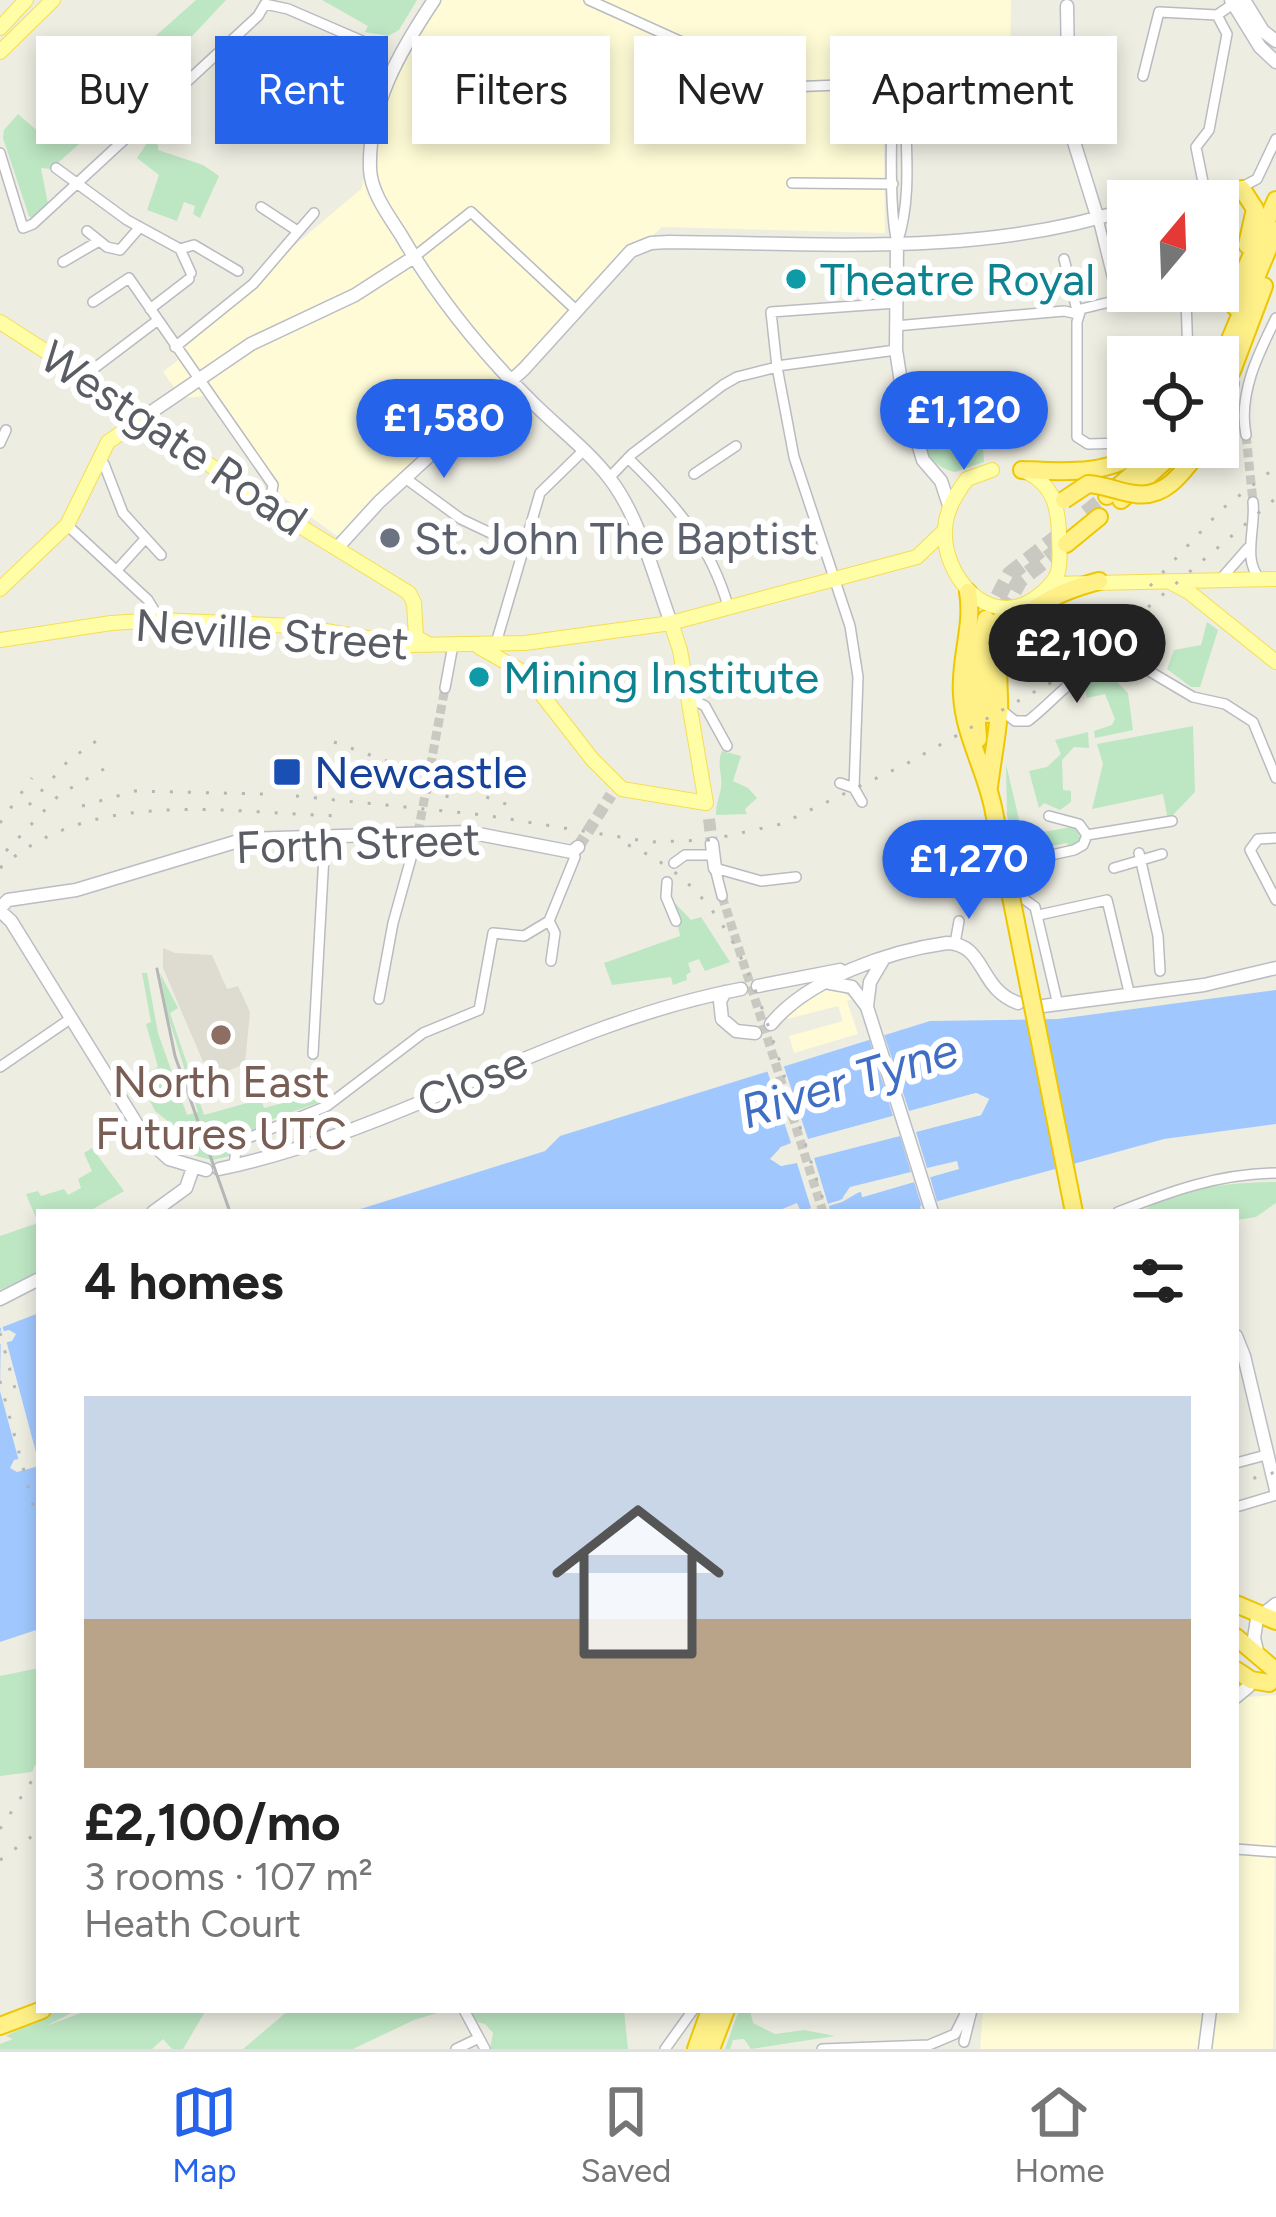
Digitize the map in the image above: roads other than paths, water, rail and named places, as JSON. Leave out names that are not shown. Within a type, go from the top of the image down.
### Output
[{"type":"highway","points":[[1239,189],[1255,209],[1245,270]]},
{"type":"highway","points":[[1240,333],[1236,299],[1276,200]]},
{"type":"highway","points":[[1239,336],[1276,230]]},
{"type":"highway","points":[[1240,333],[1276,258]]},
{"type":"highway","points":[[1240,333],[1276,289]]},
{"type":"highway","points":[[1020,470],[1107,468]]},
{"type":"highway","points":[[1143,468],[1114,498],[1153,468]]},
{"type":"highway","points":[[1061,505],[1070,492],[1088,484],[1134,494],[1158,492],[1185,468]]},
{"type":"highway","points":[[1066,537],[1092,515]]},
{"type":"highway","points":[[989,787],[1000,662],[1024,616],[1060,591],[1099,581]]},
{"type":"highway","points":[[962,585],[971,614],[961,692],[969,736],[989,787]]},
{"type":"highway","points":[[993,620],[974,677],[978,740],[1073,1209]]},
{"type":"highway","points":[[1239,1605],[1268,1618]]},
{"type":"highway","points":[[1239,1640],[1274,1678]]},
{"type":"highway","points":[[1239,1672],[1251,1680],[1274,1678]]},
{"type":"highway","points":[[0,2014],[36,2008]]},
{"type":"highway","points":[[0,2026],[36,2009]]},
{"type":"highway","points":[[696,2049],[709,2013]]},
{"type":"highway","points":[[711,2049],[725,2013]]},
{"type":"main road","points":[[0,28],[26,0]]},
{"type":"main road","points":[[0,52],[52,0]]},
{"type":"main road","name":"Westgate Road","points":[[0,322],[269,507],[409,593],[413,615]]},
{"type":"main road","points":[[0,589],[67,525],[108,442],[144,417]]},
{"type":"main road","points":[[992,470],[967,479],[950,508],[944,531],[916,557],[943,566],[986,603],[1013,608],[1033,600],[1052,584],[1059,565],[1061,505],[1045,484],[1020,470]]},
{"type":"main road","points":[[944,531],[962,585]]},
{"type":"main road","name":"Neville Street","points":[[4,639],[160,620],[296,626],[430,645],[525,643],[671,622],[916,557]]},
{"type":"main road","points":[[1059,565],[1076,582]]},
{"type":"main road","points":[[1052,584],[1268,579]]},
{"type":"main road","points":[[1163,580],[1184,589],[1276,662]]},
{"type":"main road","points":[[1207,606],[1207,592],[1220,580]]},
{"type":"main road","points":[[396,642],[413,615]]},
{"type":"main road","points":[[413,615],[416,637],[430,645]]},
{"type":"main road","points":[[473,645],[524,673],[614,790],[707,811],[671,622]]},
{"type":"main road","points":[[524,673],[520,653],[525,643]]},
{"type":"street","points":[[434,0],[392,67],[370,162],[372,184],[452,315],[609,478],[630,515],[671,622]]},
{"type":"street","points":[[589,0],[776,84],[830,86]]},
{"type":"street","points":[[1142,76],[1160,12],[1216,15],[1236,1]]},
{"type":"street","points":[[1236,1],[1276,41]]},
{"type":"street","points":[[1236,1],[1260,47],[1276,62]]},
{"type":"street","points":[[0,152],[22,228],[39,220],[80,183],[262,12],[264,2],[351,36]]},
{"type":"street","points":[[1067,6],[1067,36]]},
{"type":"street","points":[[1209,180],[1196,143],[1209,130],[1227,34],[1216,15]]},
{"type":"street","points":[[1239,189],[1257,179],[1276,139]]},
{"type":"street","points":[[894,144],[896,350],[903,395],[923,460],[941,481],[950,508]]},
{"type":"street","points":[[897,243],[904,223],[905,144]]},
{"type":"street","points":[[1075,144],[1107,258]]},
{"type":"street","points":[[56,168],[180,249],[190,276],[150,309]]},
{"type":"street","points":[[792,183],[893,184]]},
{"type":"street","points":[[261,207],[296,230]]},
{"type":"street","points":[[144,417],[251,344],[355,295],[471,212],[576,310]]},
{"type":"street","points":[[175,347],[253,284],[314,213]]},
{"type":"street","points":[[337,548],[405,478],[512,381],[631,251],[658,242],[897,243],[1003,237],[1107,216]]},
{"type":"street","points":[[87,231],[120,250],[140,226]]},
{"type":"street","points":[[63,262],[99,241]]},
{"type":"street","points":[[180,249],[194,245],[238,271]]},
{"type":"street","points":[[86,249],[96,265]]},
{"type":"street","points":[[1064,259],[1078,314],[1077,437],[1088,444],[1107,444]]},
{"type":"street","points":[[93,302],[129,278],[273,484],[269,507]]},
{"type":"street","points":[[1078,314],[1107,302]]},
{"type":"street","points":[[862,802],[854,788],[858,675],[836,577],[794,457],[771,311],[896,303]]},
{"type":"street","points":[[896,326],[1064,311],[1078,314]]},
{"type":"street","points":[[1246,435],[1250,376],[1276,318]]},
{"type":"street","points":[[84,376],[158,320]]},
{"type":"street","points":[[609,478],[628,458],[737,377],[896,350]]},
{"type":"street","points":[[0,443],[6,430]]},
{"type":"street","points":[[694,474],[736,446]]},
{"type":"street","points":[[501,643],[540,493],[583,451]]},
{"type":"street","points":[[628,458],[692,526],[715,566],[728,606]]},
{"type":"street","points":[[923,460],[936,470],[967,479]]},
{"type":"street","points":[[98,461],[104,464],[123,513],[161,555]]},
{"type":"street","points":[[405,478],[464,520],[522,548]]},
{"type":"street","points":[[1253,502],[1250,561],[1268,579]]},
{"type":"street","points":[[67,525],[148,600],[160,620]]},
{"type":"street","points":[[117,570],[145,538]]},
{"type":"street","points":[[1220,580],[1239,563],[1253,540]]},
{"type":"street","points":[[445,688],[453,645]]},
{"type":"street","points":[[999,708],[1012,720],[1028,721],[1051,697],[1118,655],[1131,658],[1203,700],[1225,704],[1253,722],[1276,778]]},
{"type":"street","points":[[688,697],[705,706],[727,746]]},
{"type":"street","points":[[840,783],[854,788]]},
{"type":"street","points":[[1049,816],[1079,824],[1087,835]]},
{"type":"street","points":[[1087,835],[1172,821]]},
{"type":"street","name":"Forth Street","points":[[0,910],[8,900],[76,890],[237,841],[468,832],[575,850]]},
{"type":"street","points":[[380,999],[396,909],[418,833]]},
{"type":"street","points":[[1058,1005],[1035,907],[984,870],[1074,850],[1087,835]]},
{"type":"street","points":[[314,1054],[325,837]]},
{"type":"street","points":[[1276,838],[1258,839],[1250,852],[1276,900]]},
{"type":"street","points":[[234,1166],[243,1140],[327,1106],[422,1033],[479,1010],[493,933],[524,936],[549,921],[575,850]]},
{"type":"street","points":[[1114,868],[1162,854]]},
{"type":"street","points":[[674,863],[685,855],[714,856],[761,881],[796,877]]},
{"type":"street","points":[[714,856],[722,896]]},
{"type":"street","points":[[1140,857],[1158,936],[1160,970]]},
{"type":"street","points":[[668,882],[666,897],[676,920]]},
{"type":"street","points":[[1039,915],[1107,900],[1130,996]]},
{"type":"street","points":[[0,910],[144,1136],[170,1159],[206,1169]]},
{"type":"street","points":[[549,921],[556,933],[551,961]]},
{"type":"street","points":[[956,943],[959,921]]},
{"type":"street","points":[[783,1009],[765,985],[956,943],[973,954],[992,988],[1018,1004]]},
{"type":"street","points":[[866,1007],[870,982],[883,960]]},
{"type":"street","points":[[771,1024],[783,1009],[818,985],[866,965]]},
{"type":"street","points":[[866,965],[861,976],[866,1007],[931,1209]]},
{"type":"street","points":[[1043,1006],[1130,996],[1276,968]]},
{"type":"street","points":[[818,985],[840,983],[866,1007]]},
{"type":"street","name":"Close","points":[[206,1169],[327,1141],[621,1020],[741,989]]},
{"type":"street","points":[[722,1019],[720,1001],[725,992]]},
{"type":"street","points":[[682,1005],[704,1004],[736,1030],[755,1033]]},
{"type":"street","points":[[0,1067],[70,1019]]},
{"type":"street","points":[[157,1209],[206,1169]]},
{"type":"street","points":[[1126,1209],[1207,1180],[1276,1173]]},
{"type":"street","points":[[0,1299],[36,1281]]},
{"type":"street","points":[[1239,1344],[1276,1492],[1239,1506]]},
{"type":"street","points":[[1239,1462],[1265,1455]]},
{"type":"street","points":[[1258,1656],[1254,1638],[1276,1604]]},
{"type":"street","points":[[1240,1691],[1274,1678]]},
{"type":"street","points":[[1239,1849],[1276,1852]]},
{"type":"street","points":[[456,2049],[482,2043],[466,2013]]},
{"type":"street","points":[[665,2049],[691,2013]]},
{"type":"street","points":[[1205,2049],[1210,2013]]},
{"type":"street","points":[[822,2049],[963,2042]]},
{"type":"water","name":"River Tyne","points":[[1276,990],[1276,1124],[1164,1139],[920,1209],[819,1209],[861,1191],[863,1197],[958,1169],[851,1192],[811,1209],[800,1209],[797,1203],[782,1209],[361,1209],[545,1151],[560,1136],[930,1021],[1058,1019]],"holes":[[[976,1093],[989,1099],[981,1115],[781,1166],[771,1159],[781,1147]]]},
{"type":"water","points":[[36,1314],[36,1455],[14,1460],[10,1468],[17,1472],[36,1467],[36,1630],[0,1642],[0,1344],[12,1341],[16,1334],[0,1332]]},
{"type":"tunnel","points":[[1246,435],[1253,502]]},
{"type":"tunnel","points":[[1086,513],[1107,496]]},
{"type":"tunnel","points":[[987,618],[1010,574],[1066,530]]},
{"type":"tunnel","points":[[1002,612],[1020,580],[1066,544]]},
{"type":"tunnel","points":[[418,833],[445,688]]},
{"type":"tunnel","points":[[578,847],[611,795]]},
{"type":"tunnel","points":[[709,819],[712,844]]},
{"type":"tunnel","points":[[722,896],[822,1209]]},
{"type":"tram line","points":[[157,969],[175,1056],[229,1209]]},
{"type":"railway","points":[[1150,586],[1222,509],[1276,467]]},
{"type":"railway","points":[[296,796],[484,815],[651,842],[709,840],[781,824],[906,764],[1052,682],[1105,644],[1276,498]]},
{"type":"railway","points":[[29,805],[68,761],[99,739]]},
{"type":"railway","points":[[334,742],[514,807]]},
{"type":"railway","points":[[324,763],[453,798]]},
{"type":"railway","points":[[6,851],[59,795],[111,765]]},
{"type":"railway","points":[[0,823],[32,778]]},
{"type":"railway","points":[[82,806],[135,791],[264,794]]},
{"type":"railway","points":[[0,868],[37,842],[120,815],[210,810],[345,816]]},
{"type":"railway","points":[[628,845],[689,885],[731,939],[760,1003],[826,1209]]},
{"type":"railway","points":[[0,1333],[17,1396]]},
{"type":"railway","points":[[0,1381],[36,1516]]},
{"type":"railway","points":[[1239,1482],[1276,1472]]},
{"type":"railway","points":[[0,1829],[36,1775]]},
{"type":"railway","points":[[0,1860],[36,1833]]},
{"type":"place","name":"Theatre Royal","points":[[796,279]]},
{"type":"place","name":"St. John The Baptist","points":[[390,538]]},
{"type":"place","name":"Mining Institute","points":[[479,677]]},
{"type":"place","name":"Newcastle","points":[[287,772]]},
{"type":"place","name":"North East Futures UTC","points":[[221,1035]]}]
